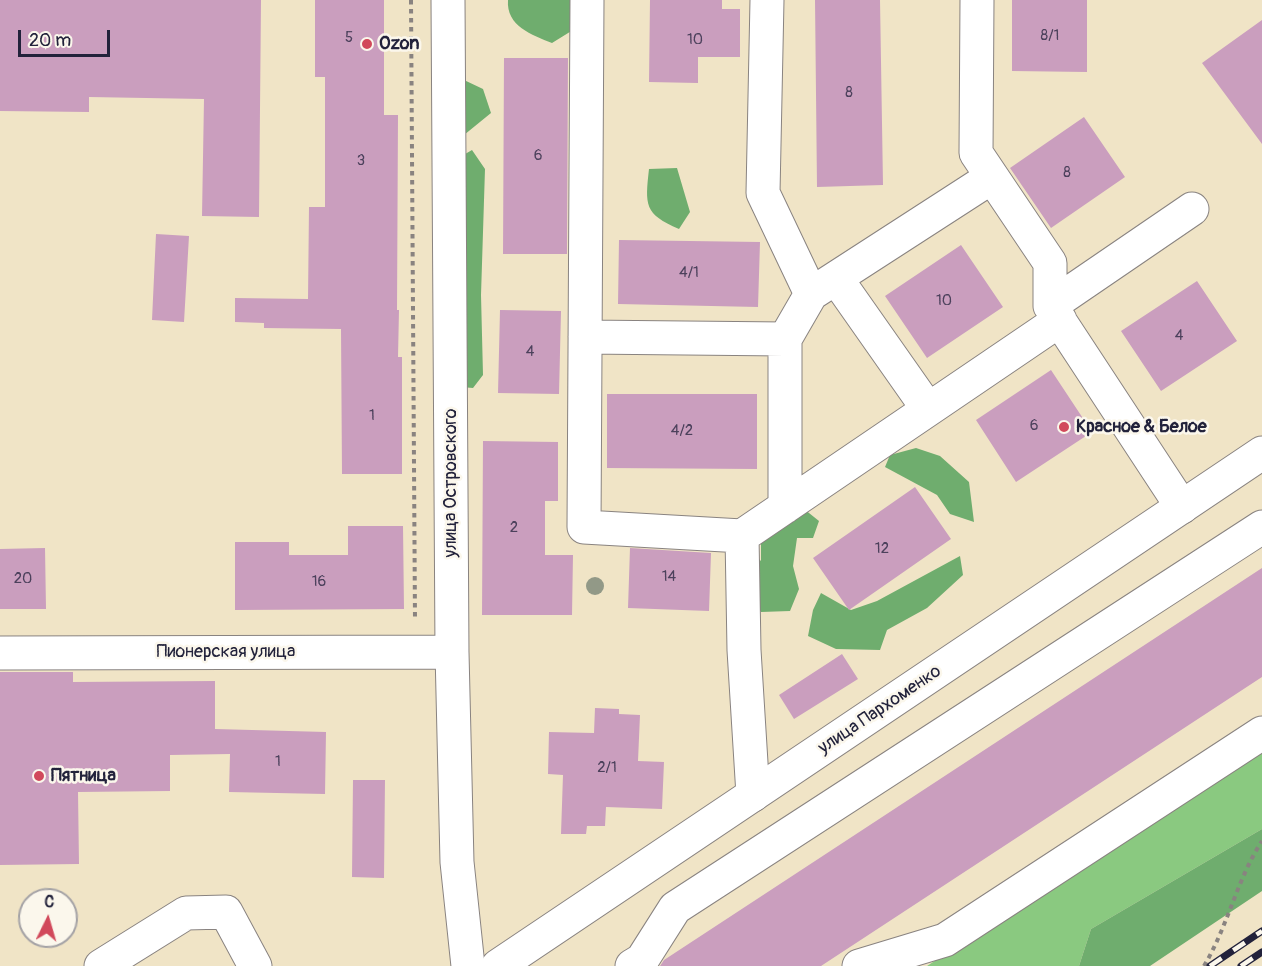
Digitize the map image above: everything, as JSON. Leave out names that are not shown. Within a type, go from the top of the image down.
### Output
[{"type":"street","name":"улица Островского","points":[[448,0],[452,652],[457,862],[468,966]]},
{"type":"street","points":[[587,0],[584,527],[742,536],[928,410],[1192,209]]},
{"type":"street","points":[[767,0],[763,194],[823,286],[928,410]]},
{"type":"street","points":[[976,0],[976,153],[1050,263],[1055,313],[1182,507]]},
{"type":"street","points":[[785,507],[785,339],[823,286],[992,177]]},
{"type":"street","points":[[585,337],[785,339]]},
{"type":"street","name":"улица Пархоменко","points":[[498,966],[1262,453]]},
{"type":"street","points":[[632,966],[642,960],[675,908],[1262,527]]},
{"type":"street","points":[[742,536],[744,650],[753,795]]},
{"type":"street","name":"Пионерская улица","points":[[0,653],[452,652]]},
{"type":"street","points":[[859,966],[945,940],[1262,733]]},
{"type":"street","points":[[101,966],[186,913],[226,912],[255,966]]},
{"type":"path","points":[[405,620],[417,620],[411,0]]},
{"type":"path","points":[[1204,966],[1213,950],[1250,858],[1262,841]]},
{"type":"green space","points":[[508,0],[576,0],[573,30],[552,43],[536,37],[511,17]]},
{"type":"green space","points":[[464,80],[483,89],[491,113],[464,135]]},
{"type":"green space","points":[[472,150],[485,169],[481,295],[483,375],[473,388],[461,387],[460,157]]},
{"type":"green space","points":[[677,168],[690,212],[679,229],[667,224],[653,213],[649,207],[647,191],[649,169]]},
{"type":"green space","points":[[916,448],[940,456],[969,482],[974,522],[950,514],[937,495],[885,467],[890,455]]},
{"type":"green space","points":[[799,505],[819,521],[813,538],[797,538],[793,566],[799,589],[790,611],[761,612],[741,576],[749,549],[761,561],[761,539]]},
{"type":"green space","points":[[960,556],[963,575],[927,608],[887,630],[880,650],[836,649],[808,636],[813,610],[821,593],[851,610],[877,601]]},
{"type":"green space","points":[[1262,745],[1262,829],[1091,929],[1079,966],[927,966]]},
{"type":"green space","points":[[1262,829],[1262,891],[1150,966],[1079,966],[1091,929]]},
{"type":"building","points":[[0,0],[261,0],[259,217],[202,216],[204,99],[89,97],[89,112],[0,111]]},
{"type":"building","points":[[315,0],[384,0],[384,115],[398,115],[397,310],[399,310],[398,357],[402,357],[402,474],[342,474],[341,329],[264,328],[264,323],[235,322],[235,298],[308,299],[309,207],[325,207],[325,77],[315,77]]},
{"type":"building","points":[[650,0],[722,0],[722,9],[740,9],[740,57],[698,57],[698,83],[649,82]]},
{"type":"building","points":[[815,0],[880,0],[883,185],[817,187]]},
{"type":"building","points":[[1012,0],[1087,0],[1087,72],[1012,71]]},
{"type":"building","points":[[1262,20],[1262,144],[1202,63]]},
{"type":"building","points":[[504,58],[568,58],[567,254],[503,254]]},
{"type":"building","points":[[1084,117],[1125,177],[1051,228],[1010,168]]},
{"type":"building","points":[[156,234],[189,236],[184,322],[152,320]]},
{"type":"building","points":[[619,240],[760,242],[758,307],[618,304]]},
{"type":"building","points":[[961,245],[1003,307],[927,358],[885,296]]},
{"type":"building","points":[[1197,281],[1237,341],[1161,391],[1121,331]]},
{"type":"building","points":[[500,310],[561,311],[559,394],[498,393]]},
{"type":"building","points":[[1051,370],[1092,432],[1016,482],[976,420]]},
{"type":"building","points":[[607,394],[757,394],[757,469],[607,468]]},
{"type":"building","points":[[483,441],[558,442],[558,501],[545,501],[545,555],[573,555],[572,615],[482,615]]},
{"type":"building","points":[[915,487],[951,539],[849,610],[813,558]]},
{"type":"building","points":[[348,526],[403,526],[404,609],[235,610],[235,542],[289,542],[289,555],[348,555]]},
{"type":"building","points":[[45,548],[46,609],[0,609],[0,549]]},
{"type":"building","points":[[630,548],[711,553],[709,611],[628,608]]},
{"type":"building","points":[[1262,568],[1262,677],[821,966],[660,966],[664,960]]},
{"type":"building","points":[[842,654],[858,679],[794,719],[779,695]]},
{"type":"building","name":"Пятница","points":[[0,672],[73,672],[73,682],[215,681],[215,729],[326,732],[325,794],[229,792],[230,754],[170,755],[170,791],[78,792],[79,864],[0,865]]},
{"type":"building","points":[[595,708],[619,709],[619,714],[640,715],[638,761],[664,762],[662,809],[606,807],[605,826],[587,826],[586,834],[561,834],[563,775],[548,774],[549,732],[594,733]]},
{"type":"building","points":[[353,780],[385,780],[384,878],[352,877]]},
{"type":"railway","points":[[1210,966],[1262,931]]},
{"type":"railway","points":[[1241,966],[1262,952]]},
{"type":"place","name":"Ozon","points":[[367,44]]},
{"type":"place","name":"Красное & Белое","points":[[1064,427]]},
{"type":"place","name":"Пятница","points":[[39,776]]}]
